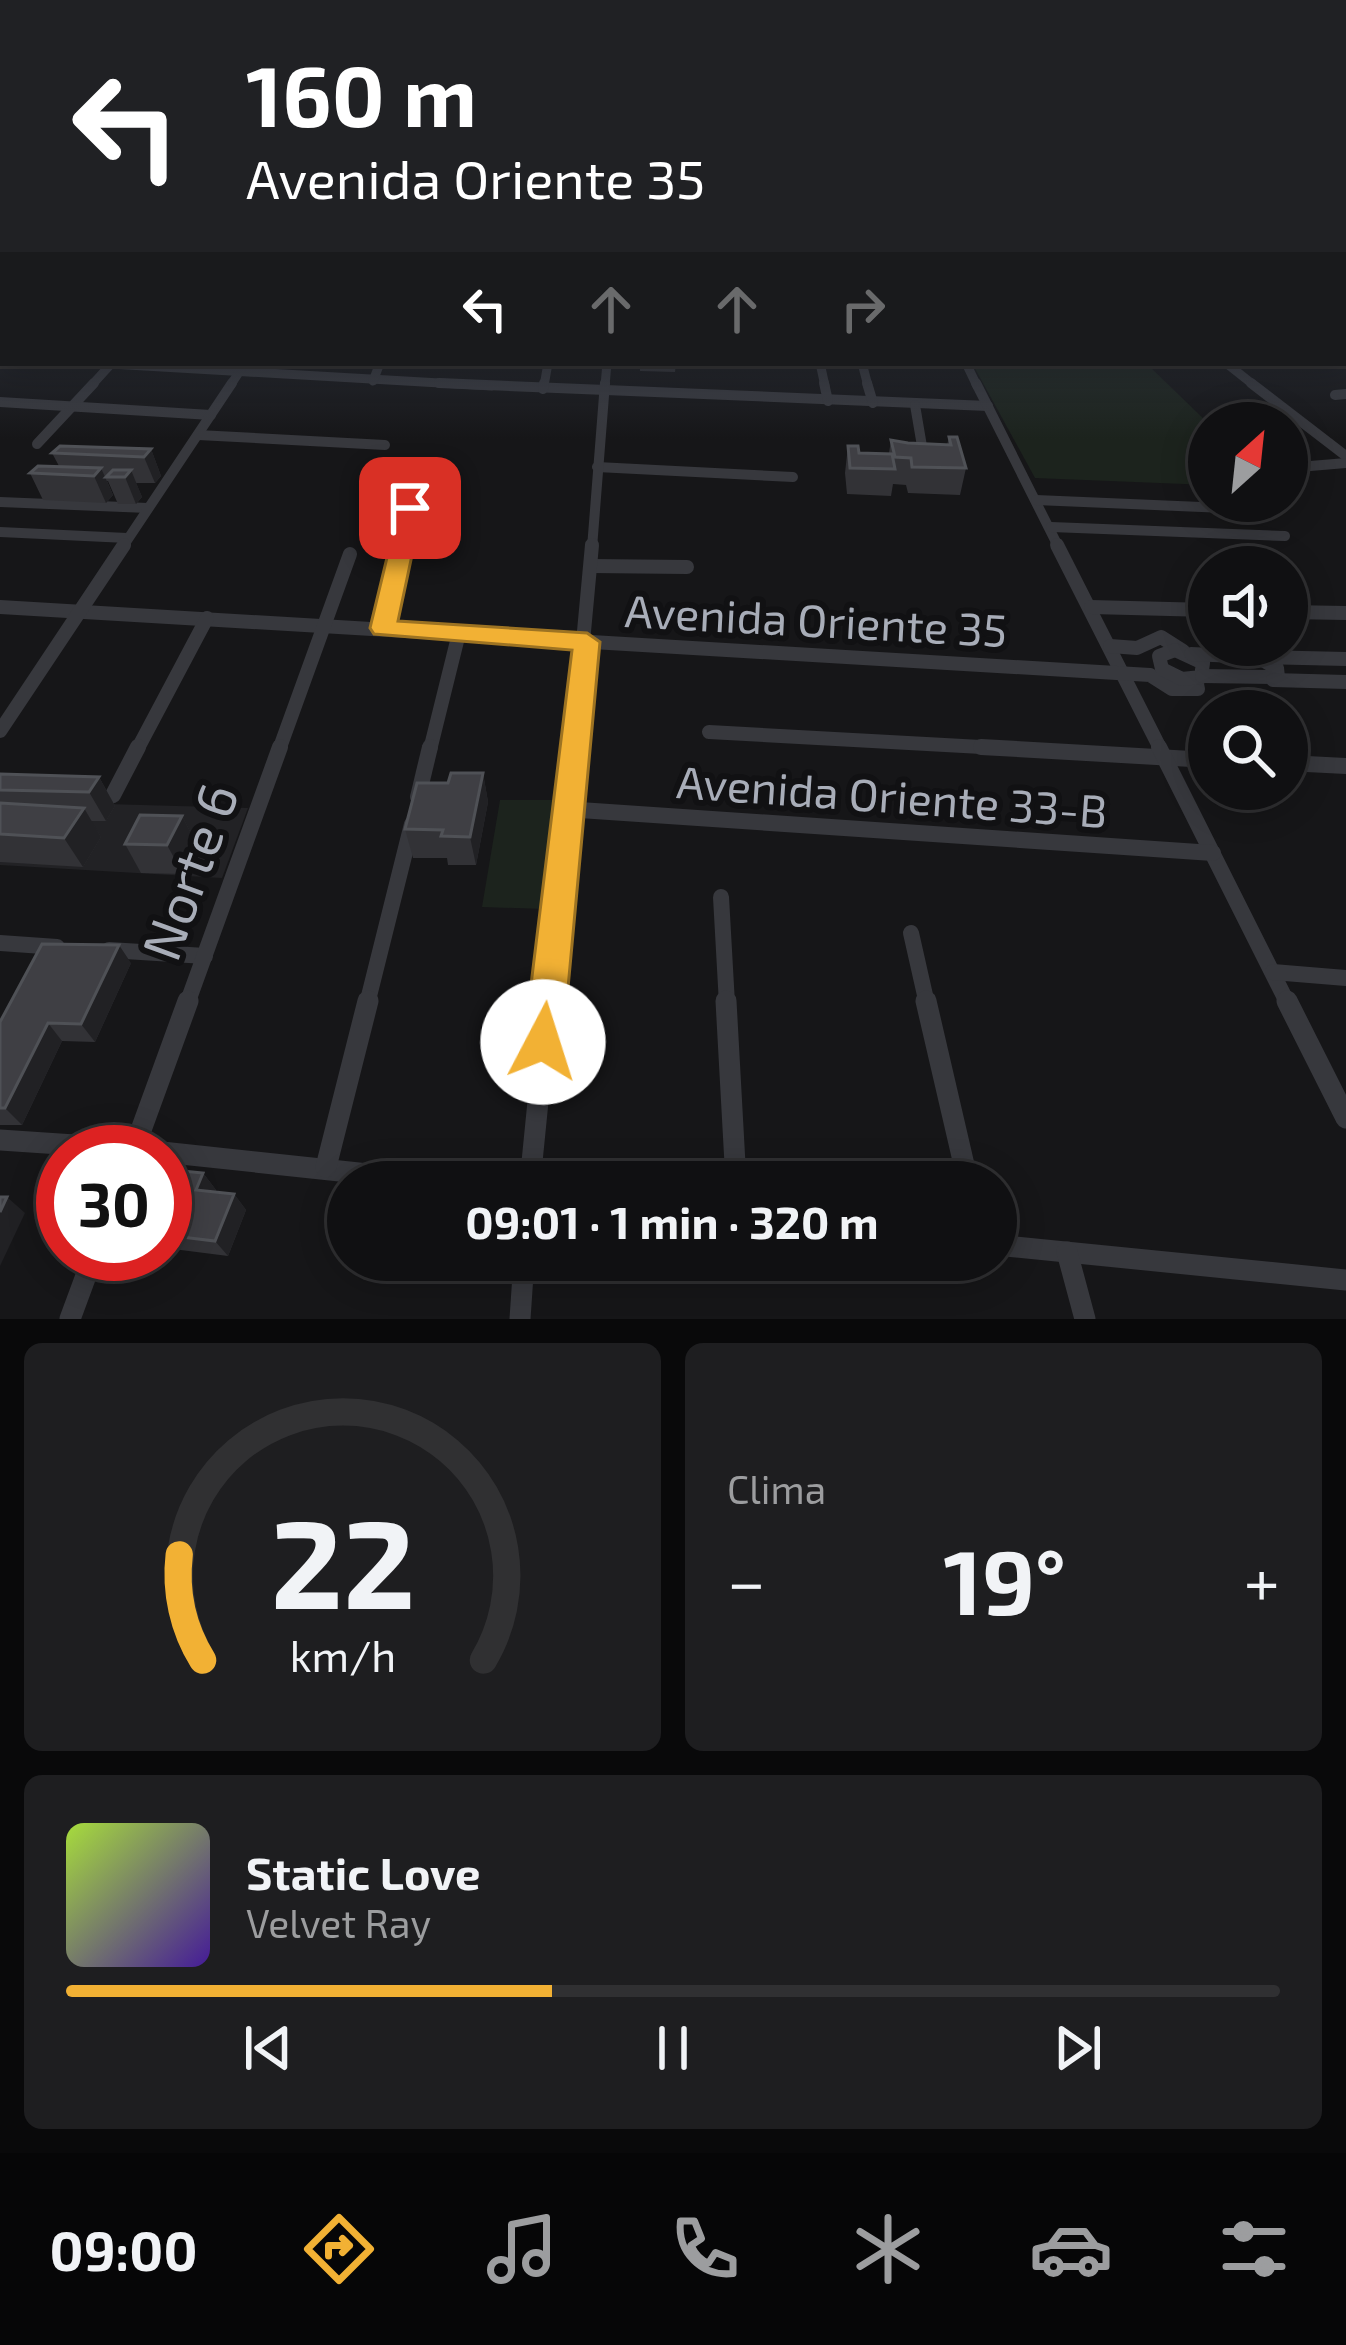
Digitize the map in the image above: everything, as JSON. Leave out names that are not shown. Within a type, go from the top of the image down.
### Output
[{"type":"street","points":[[38,444],[109,366]]},
{"type":"street","points":[[183,366],[373,381],[988,406]]},
{"type":"street","points":[[373,381],[379,366]]},
{"type":"street","points":[[543,389],[547,366]]},
{"type":"street","points":[[532,1161],[565,809],[587,642],[607,366]]},
{"type":"street","points":[[821,366],[828,401]]},
{"type":"street","points":[[863,366],[873,403]]},
{"type":"street","points":[[968,366],[1346,1118]]},
{"type":"street","points":[[1230,366],[1346,459]]},
{"type":"street","points":[[0,731],[242,368]]},
{"type":"street","points":[[0,402],[211,415]]},
{"type":"street","points":[[907,464],[921,461],[926,450],[916,405]]},
{"type":"street","points":[[198,434],[386,445]]},
{"type":"street","points":[[1308,465],[1346,459]]},
{"type":"street","points":[[597,467],[793,477]]},
{"type":"street","points":[[1036,500],[1188,506]]},
{"type":"street","points":[[0,502],[148,508]]},
{"type":"street","points":[[383,628],[410,508]]},
{"type":"street","points":[[1051,527],[1285,536]]},
{"type":"street","points":[[0,532],[127,538]]},
{"type":"street","name":"Norte 6","points":[[143,1125],[350,554]]},
{"type":"street","points":[[591,566],[687,567]]},
{"type":"street","name":"Avenida Oriente 35","points":[[0,607],[1150,675],[1167,687],[1188,692],[1198,689],[1199,678]]},
{"type":"street","points":[[1091,607],[1188,609]]},
{"type":"street","points":[[1308,612],[1346,613]]},
{"type":"street","points":[[113,795],[207,618]]},
{"type":"street","points":[[192,1155],[326,1168],[459,633]]},
{"type":"street","points":[[1110,646],[1137,648],[1147,639],[1177,642],[1203,663],[1199,678]]},
{"type":"street","points":[[1187,653],[1162,653],[1159,664],[1175,677],[1346,682]]},
{"type":"street","points":[[1308,658],[1346,659]]},
{"type":"street","points":[[1273,666],[1278,677],[1273,680]]},
{"type":"street","points":[[709,732],[1188,759]]},
{"type":"street","points":[[1308,765],[1346,766]]},
{"type":"street","name":"Avenida Oriente 33-B","points":[[565,809],[1213,853]]},
{"type":"street","points":[[722,897],[735,1161]]},
{"type":"street","points":[[911,934],[963,1161]]},
{"type":"street","points":[[0,943],[68,947]]},
{"type":"street","points":[[91,949],[206,956]]},
{"type":"street","points":[[1273,972],[1346,978]]},
{"type":"street","points":[[0,1140],[36,1143]]},
{"type":"street","points":[[1017,1247],[1346,1280]]},
{"type":"street","points":[[1067,1252],[1084,1319]]},
{"type":"street","points":[[70,1319],[84,1281]]},
{"type":"street","points":[[520,1319],[523,1281]]},
{"type":"shaded area","points":[[974,366],[1149,366],[1188,404],[1188,484],[1035,478]]},
{"type":"shaded area","points":[[500,800],[553,800],[545,909],[482,907]]},
{"type":"shaded area","points":[[0,801],[248,808],[222,878],[0,865]]},
{"type":"building","points":[[949,437],[957,437],[966,468],[912,467],[911,458],[895,457],[891,440],[951,445]]},
{"type":"building","points":[[60,446],[151,449],[144,457],[52,453]]},
{"type":"building","points":[[848,446],[858,446],[859,453],[892,454],[895,469],[850,468]]},
{"type":"building","points":[[38,466],[101,468],[94,476],[30,473]]},
{"type":"building","points":[[113,470],[131,470],[125,477],[106,477]]},
{"type":"building","points":[[451,773],[483,773],[470,837],[441,836],[443,830],[405,829],[417,783],[448,783]]},
{"type":"building","points":[[0,774],[99,777],[89,792],[0,790]]},
{"type":"building","points":[[0,803],[84,808],[64,838],[0,834]]},
{"type":"building","points":[[140,815],[182,816],[167,845],[125,844]]},
{"type":"building","points":[[42,944],[119,945],[81,1024],[48,1023],[5,1108],[0,1108],[0,1022]]},
{"type":"building","points":[[192,1172],[203,1173],[196,1190],[234,1194],[215,1241],[192,1238]]},
{"type":"route","points":[[410,508],[383,628],[587,642],[565,809],[543,1042]]}]
